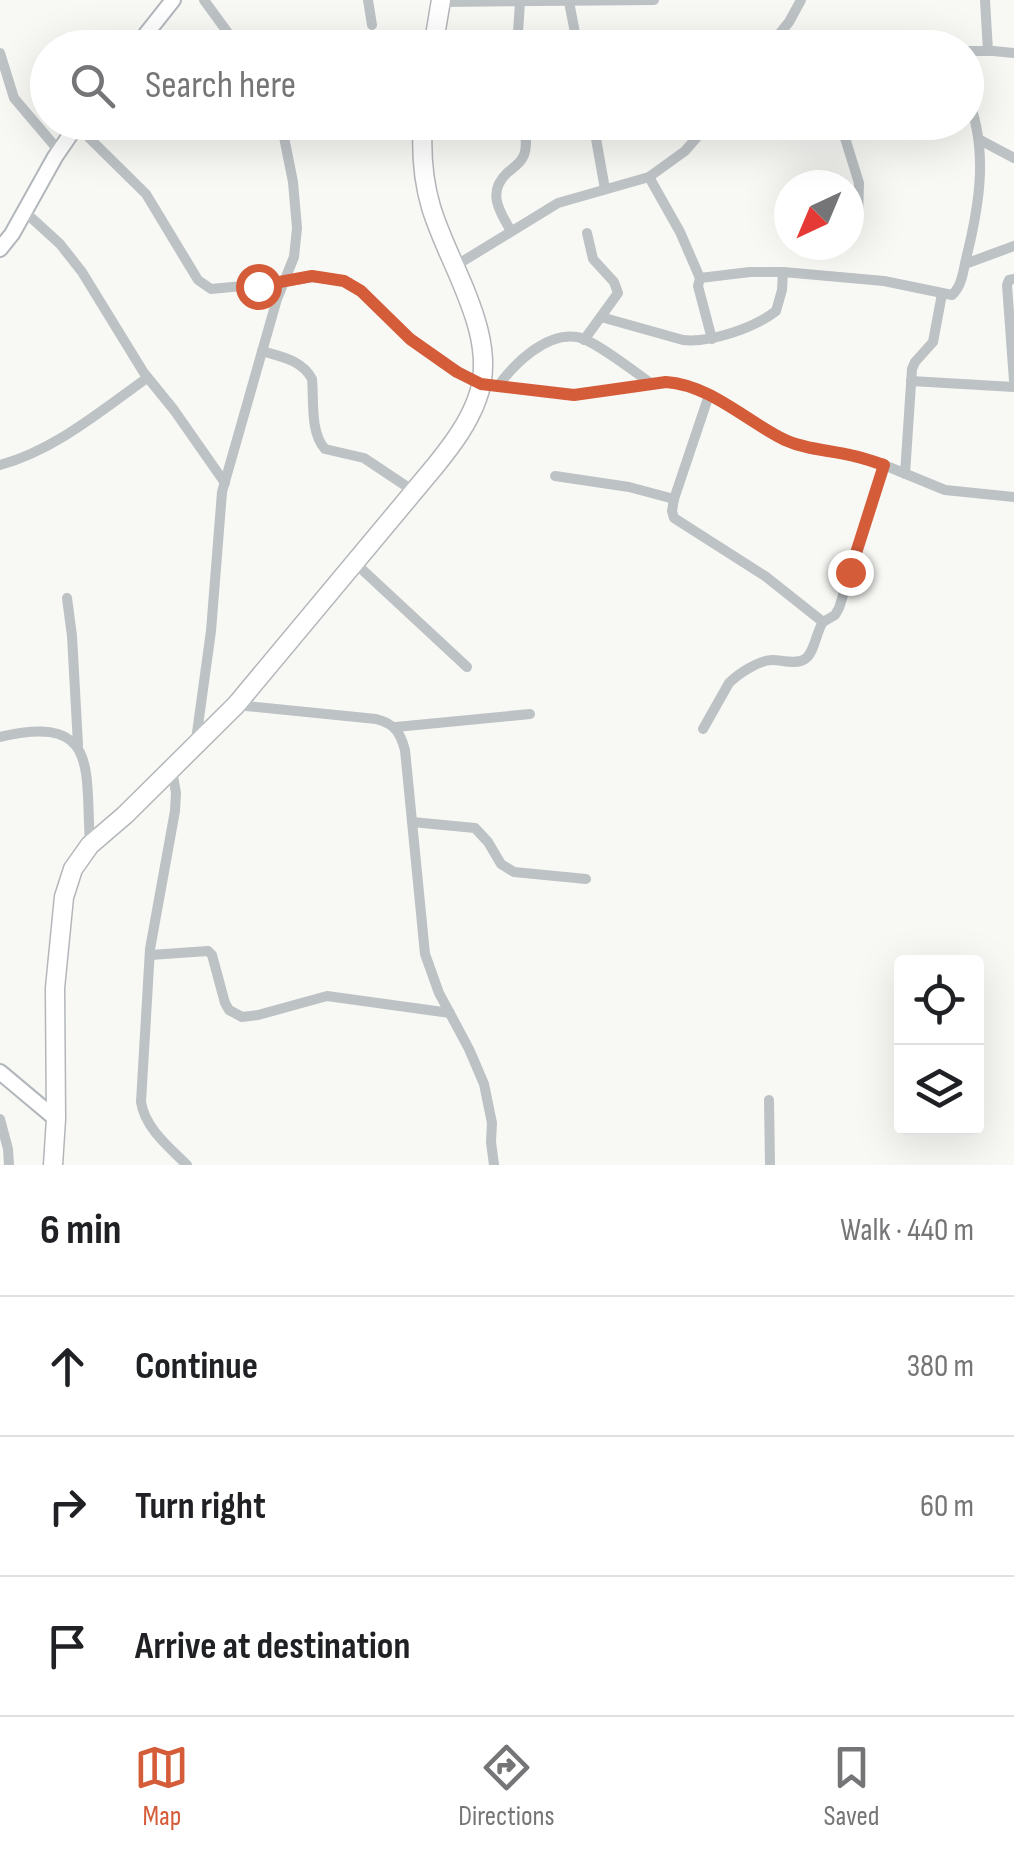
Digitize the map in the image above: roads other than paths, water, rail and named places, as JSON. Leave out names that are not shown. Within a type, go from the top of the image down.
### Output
[{"type":"highway","points":[[436,30],[441,1]]},
{"type":"highway","points":[[53,1165],[55,988],[64,898],[73,869],[90,845],[125,816],[236,705],[415,492],[460,434],[478,398],[490,385],[469,298],[431,207],[423,167],[423,140]]},
{"type":"main road","points":[[149,30],[172,0]]},
{"type":"main road","points":[[0,248],[67,140]]},
{"type":"main road","points":[[0,1072],[56,1119]]},
{"type":"street","points":[[204,0],[226,30]]},
{"type":"street","points":[[368,0],[372,24]]},
{"type":"street","points":[[441,1],[654,0]]},
{"type":"street","points":[[781,30],[801,0]]},
{"type":"street","points":[[985,0],[988,51]]},
{"type":"street","points":[[518,30],[520,2]]},
{"type":"street","points":[[570,2],[575,30]]},
{"type":"street","points":[[984,51],[1014,54]]},
{"type":"street","points":[[0,53],[14,98],[30,117]]},
{"type":"street","points":[[50,140],[59,151]]},
{"type":"street","points":[[94,140],[146,194],[204,285],[211,289],[312,276],[327,278],[352,285],[410,339],[457,372],[490,385],[574,395],[675,383],[709,395],[786,440],[811,449],[852,455],[945,490],[1014,497]]},
{"type":"street","points":[[195,746],[225,483],[262,351],[294,257],[297,228],[285,140]]},
{"type":"street","points":[[512,231],[498,210],[497,189],[502,178],[521,161],[525,140]]},
{"type":"street","points":[[596,140],[606,190]]},
{"type":"street","points":[[455,266],[558,203],[650,176],[685,152],[695,140]]},
{"type":"street","points":[[846,140],[855,170]]},
{"type":"street","points":[[980,140],[1014,158]]},
{"type":"street","points":[[700,278],[783,272],[884,281],[952,295],[965,264],[979,200],[980,140]]},
{"type":"street","points":[[650,176],[700,278],[698,286],[712,339]]},
{"type":"street","points":[[25,212],[71,258],[147,378],[225,483]]},
{"type":"street","points":[[584,340],[616,297],[618,288],[593,259],[586,233]]},
{"type":"street","points":[[965,264],[1014,246]]},
{"type":"street","points":[[600,317],[683,340],[712,339],[776,311],[783,272]]},
{"type":"street","points":[[911,381],[1014,384],[1007,286],[1009,280],[1014,280]]},
{"type":"street","points":[[904,474],[915,362],[932,342],[942,294]]},
{"type":"street","points":[[490,385],[542,345],[577,336],[652,384]]},
{"type":"street","points":[[262,351],[302,365],[309,372],[319,445],[364,458],[415,492]]},
{"type":"street","points":[[0,465],[53,443],[147,378]]},
{"type":"street","points":[[709,395],[672,511],[680,524],[765,576],[823,622]]},
{"type":"street","points":[[703,729],[734,677],[765,661],[803,660],[810,655],[818,630],[839,608],[884,465]]},
{"type":"street","points":[[555,476],[629,487],[674,500]]},
{"type":"street","points":[[354,562],[467,666]]},
{"type":"street","points":[[67,598],[90,845]]},
{"type":"street","points":[[236,705],[376,719],[396,727],[530,714]]},
{"type":"street","points":[[396,727],[405,750],[425,954],[484,1084],[492,1123],[494,1165]]},
{"type":"street","points":[[0,737],[58,732],[78,746]]},
{"type":"street","points":[[172,769],[175,810],[150,955],[141,1102],[143,1112],[160,1136],[186,1165]]},
{"type":"street","points":[[412,822],[475,828],[501,864],[514,872],[586,879]]},
{"type":"street","points":[[150,955],[208,951],[224,1003],[242,1017],[328,996],[450,1012]]},
{"type":"street","points":[[769,1100],[770,1165]]},
{"type":"street","points":[[0,1119],[9,1165]]}]
